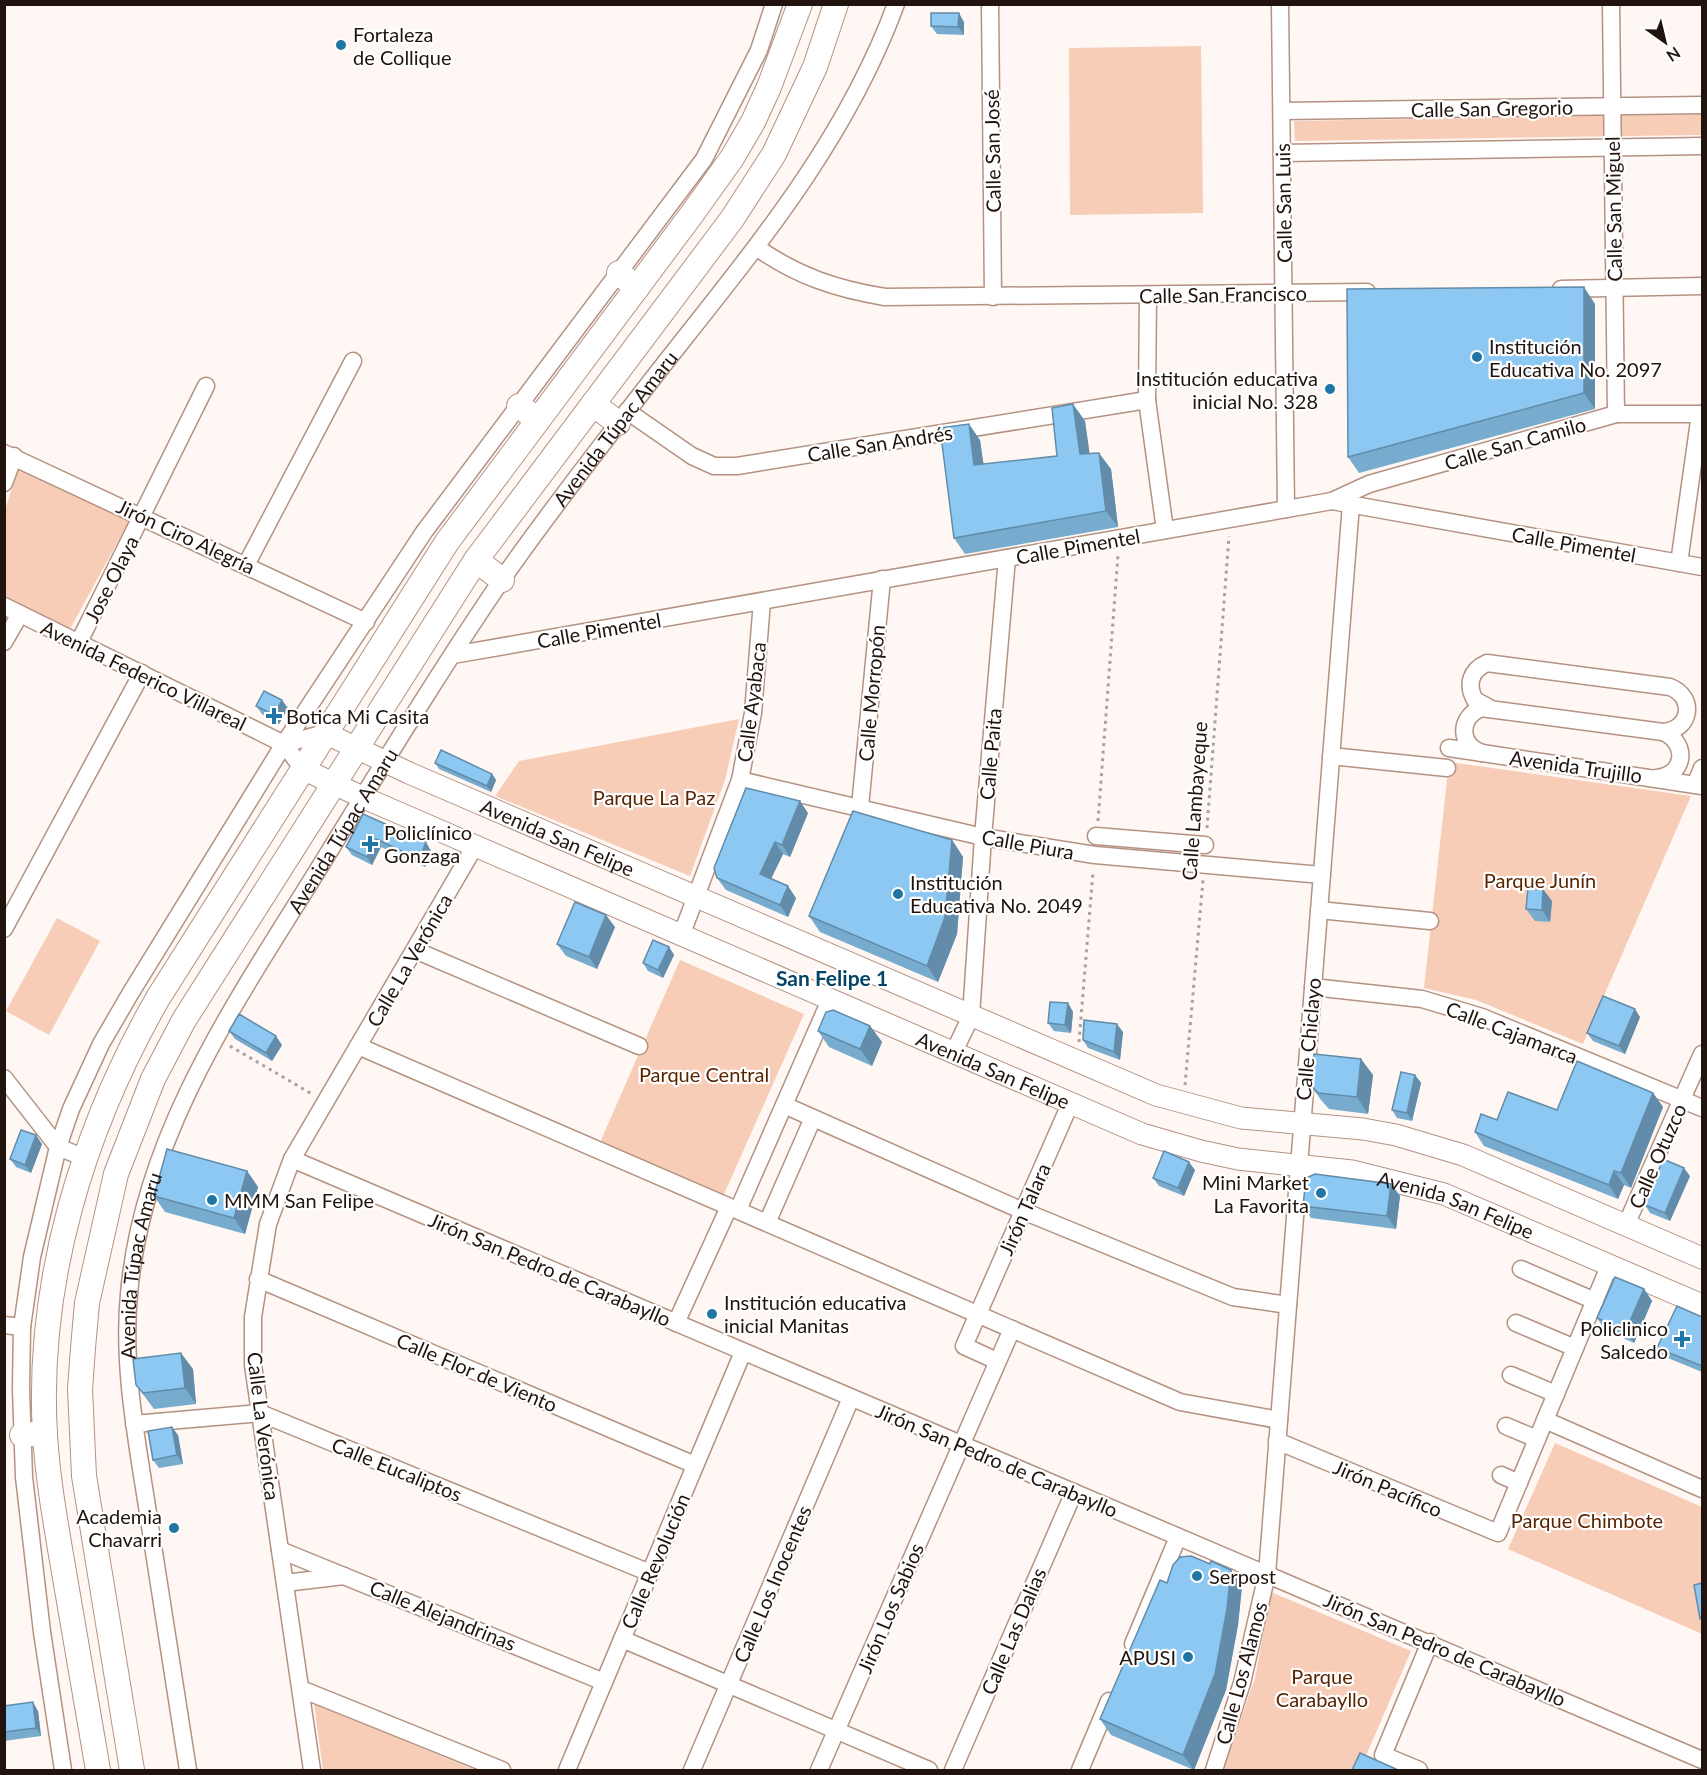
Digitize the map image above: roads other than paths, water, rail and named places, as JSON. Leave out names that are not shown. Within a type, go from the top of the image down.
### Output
[{"type":"highway","points":[[98,1770],[49,1480],[34,1434],[44,1380],[51,1306],[66,1229],[85,1158],[133,1041],[325,733],[529,413],[628,281],[713,185],[753,122],[788,41],[800,4]]},
{"type":"highway","name":"Avenida Túpac Amaru","points":[[132,1770],[84,1476],[80,1389],[87,1302],[116,1174],[153,1079],[183,1020],[476,560],[732,219],[774,154],[815,67],[836,4]]},
{"type":"highway","points":[[593,404],[623,417]]},
{"type":"highway","points":[[476,560],[502,579]]},
{"type":"main road","name":"Avenida San Felipe","points":[[325,733],[384,762],[1129,1085],[1183,1104],[1240,1119],[1364,1129],[1424,1142],[1463,1155],[1702,1258]]},
{"type":"main road","name":"Avenida San Felipe","points":[[303,769],[681,936],[1142,1134],[1201,1152],[1373,1174],[1444,1194],[1702,1305]]},
{"type":"street","points":[[628,281],[704,159],[759,50],[774,4]]},
{"type":"street","name":"Avenida Túpac Amaru","points":[[188,1770],[134,1425],[127,1339],[129,1291],[140,1230],[151,1184],[174,1120],[215,1037],[384,762],[502,579],[623,417],[811,173],[863,84],[896,4]]},
{"type":"street","name":"Calle San José","points":[[990,4],[993,297]]},
{"type":"street","name":"Calle San Luis","points":[[1281,4],[1286,509]]},
{"type":"street","name":"Calle San Miguel","points":[[1611,4],[1616,414]]},
{"type":"street","name":"Calle San Gregorio","points":[[1282,111],[1702,105]]},
{"type":"street","points":[[1282,153],[1702,146]]},
{"type":"street","name":"Calle San Francisco","points":[[756,247],[784,267],[817,282],[885,297],[1378,291]]},
{"type":"street","points":[[1543,289],[1702,286]]},
{"type":"street","points":[[1148,295],[1147,400],[1165,530]]},
{"type":"street","points":[[246,565],[353,361]]},
{"type":"street","name":"Jose Olaya","points":[[78,642],[206,386]]},
{"type":"street","name":"Calle San Andrés","points":[[623,417],[714,466],[736,466],[1147,400]]},
{"type":"street","points":[[63,1770],[42,1632],[24,1477],[34,1434],[22,1327],[32,1257],[58,1147],[71,1109],[101,1044],[284,744],[424,532],[529,413]]},
{"type":"street","name":"Calle San Camilo","points":[[1332,501],[1369,484],[1616,414],[1701,414]]},
{"type":"street","points":[[1679,563],[1701,414]]},
{"type":"street","points":[[4,483],[9,455]]},
{"type":"street","name":"Jirón Ciro Alegría","points":[[9,455],[366,622]]},
{"type":"street","name":"Calle Pimentel","points":[[453,656],[1332,501],[1702,567]]},
{"type":"street","name":"Calle Chiclayo","points":[[1267,1574],[1351,504]]},
{"type":"street","name":"Calle Paita","points":[[953,1054],[970,1016],[1007,558]]},
{"type":"street","name":"Calle Morropón","points":[[860,807],[882,579]]},
{"type":"street","name":"Calle Ayabaca","points":[[681,936],[740,780],[753,713],[762,601]]},
{"type":"street","points":[[4,642],[12,610]]},
{"type":"street","name":"Avenida Federico Villareal","points":[[12,610],[284,744],[303,769]]},
{"type":"street","points":[[1482,753],[1468,745],[1463,731],[1468,716],[1481,708],[1488,707],[1663,732],[1678,729],[1687,717],[1686,701],[1677,690],[1495,662],[1480,666],[1471,678],[1471,693],[1475,700],[1488,707]]},
{"type":"street","points":[[6,922],[142,673]]},
{"type":"street","points":[[1656,778],[1671,774],[1680,762],[1681,754],[1676,740],[1663,732]]},
{"type":"street","points":[[284,744],[325,733]]},
{"type":"street","name":"Avenida Trujillo","points":[[1449,748],[1656,778],[1700,779]]},
{"type":"street","points":[[1331,756],[1447,768]]},
{"type":"street","name":"Calle Piura","points":[[740,780],[983,837],[1095,855],[1322,875]]},
{"type":"street","points":[[1096,836],[1205,845]]},
{"type":"street","name":"Calle La Verónica","points":[[312,1770],[253,1365],[258,1279],[268,1224],[291,1160],[475,846]]},
{"type":"street","points":[[1319,909],[1430,921]]},
{"type":"street","points":[[415,950],[639,1046]]},
{"type":"street","name":"Calle Cajamarca","points":[[1313,987],[1422,999],[1482,1017],[1702,1108]]},
{"type":"street","points":[[676,1323],[784,1105],[830,1000]]},
{"type":"street","points":[[358,1046],[1180,1402],[1279,1420]]},
{"type":"street","name":"Calle Otuzco","points":[[1626,1225],[1684,1099],[1702,1054]]},
{"type":"street","points":[[4,1078],[58,1147],[85,1158]]},
{"type":"street","name":"Jirón Talara","points":[[997,1361],[964,1346],[1070,1104]]},
{"type":"street","points":[[784,1105],[1023,1211],[1233,1297],[1288,1305]]},
{"type":"street","points":[[766,1223],[813,1118]]},
{"type":"street","name":"Jirón San Pedro de Carabayllo","points":[[291,1160],[1430,1642],[1702,1760]]},
{"type":"street","points":[[1502,1475],[1519,1483],[1610,1264]]},
{"type":"street","points":[[1521,1269],[1594,1301]]},
{"type":"street","name":"Calle Flor de Viento","points":[[258,1279],[695,1465]]},
{"type":"street","points":[[1516,1323],[1575,1348]]},
{"type":"street","points":[[4,1325],[22,1327]]},
{"type":"street","name":"Jirón Los Sabios","points":[[819,1770],[1012,1329]]},
{"type":"street","name":"Calle Revolución","points":[[567,1770],[743,1352]]},
{"type":"street","points":[[1511,1375],[1556,1394]]},
{"type":"street","name":"Calle Los Inocentes","points":[[692,1770],[851,1398]]},
{"type":"street","name":"Calle Eucaliptos","points":[[134,1425],[260,1413],[650,1574]]},
{"type":"street","points":[[1545,1420],[1702,1489]]},
{"type":"street","points":[[1506,1426],[1537,1439]]},
{"type":"street","name":"Jirón Pacífico","points":[[1277,1441],[1498,1533],[1519,1483]]},
{"type":"street","name":"Calle Las Dalias","points":[[953,1770],[1074,1492]]},
{"type":"street","points":[[1125,1663],[1178,1537]]},
{"type":"street","name":"Calle Alejandrinas","points":[[280,1550],[604,1682]]},
{"type":"street","name":"Calle Los Alamos","points":[[1214,1770],[1240,1691],[1267,1574]]},
{"type":"street","points":[[285,1583],[347,1576]]},
{"type":"street","points":[[622,1639],[928,1770]]},
{"type":"street","points":[[1419,1770],[1383,1755],[1430,1642]]},
{"type":"street","points":[[1080,1770],[1116,1684]]},
{"type":"street","points":[[301,1689],[502,1770]]},
{"type":"place","name":"Fortaleza de Collique","points":[[341,45]]},
{"type":"place","name":"Institución Educativa No. 2097","points":[[1477,357]]},
{"type":"place","name":"Institución educativa inicial No. 328","points":[[1330,389]]},
{"type":"place","name":"Botica Mi Casita","points":[[274,716]]},
{"type":"place","name":"Policlínico Gonzaga","points":[[370,844]]},
{"type":"place","name":"Institución Educativa No. 2049","points":[[898,894]]},
{"type":"place","name":"Mini Market La Favorita","points":[[1321,1193]]},
{"type":"place","name":"MMM San Felipe","points":[[212,1200]]},
{"type":"place","name":"Institución educativa inicial Manitas","points":[[712,1314]]},
{"type":"place","name":"Policlinico Salcedo","points":[[1682,1339]]},
{"type":"place","name":"Academia Chavarri","points":[[174,1528]]},
{"type":"place","name":"Serpost","points":[[1197,1576]]},
{"type":"place","name":"APUSI","points":[[1188,1657]]},
{"type":"district","name":"San Felipe 1","points":[[832,977]]},
{"type":"park label","name":"Parque La Paz","points":[[654,797]]},
{"type":"park label","name":"Parque Junín","points":[[1540,880]]},
{"type":"park label","name":"Parque Central","points":[[704,1074]]},
{"type":"park label","name":"Parque Chimbote","points":[[1587,1520]]},
{"type":"park label","name":"Parque Carabayllo","points":[[1322,1688]]}]
